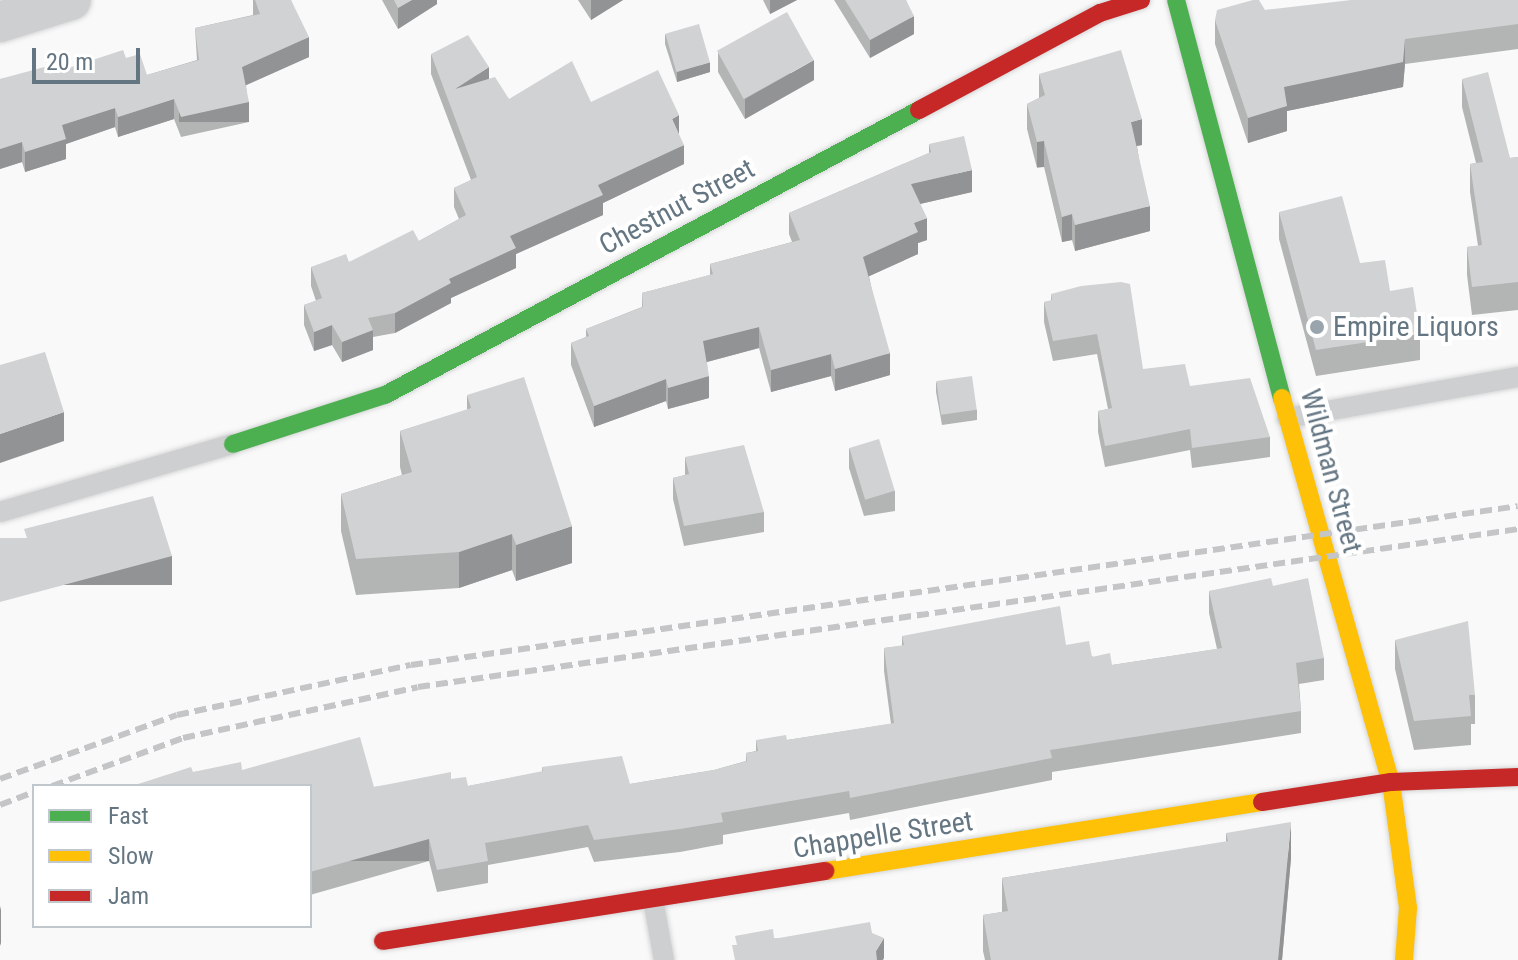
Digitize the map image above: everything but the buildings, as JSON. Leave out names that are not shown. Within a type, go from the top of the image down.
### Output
[{"type":"street","points":[[0,22],[71,0]]},
{"type":"street","name":"Chestnut Street","points":[[233,444],[385,395],[1100,13],[1141,0]]},
{"type":"street","name":"Wildman Street","points":[[1176,0],[1287,418],[1391,782],[1408,908],[1404,960]]},
{"type":"street","name":"Chappelle Street","points":[[383,941],[1391,782],[1518,777]]},
{"type":"lane","points":[[1287,418],[1518,377]]},
{"type":"lane","points":[[0,512],[233,444]]},
{"type":"lane","points":[[653,899],[664,960]]},
{"type":"railway","points":[[0,779],[177,715],[411,665],[1518,506]]},
{"type":"railway","points":[[57,784],[183,738],[418,687],[1518,529]]},
{"type":"railway","points":[[0,805],[32,793]]},
{"type":"traffic: fast","points":[[1176,0],[1282,398]]},
{"type":"traffic: fast","points":[[233,444],[385,395],[919,110]]},
{"type":"traffic: slow","points":[[1282,398],[1391,782],[1408,908],[1404,960]]},
{"type":"traffic: slow","points":[[826,871],[1262,802]]},
{"type":"traffic: jam","points":[[919,110],[1100,13],[1141,0]]},
{"type":"traffic: jam","points":[[1262,802],[1391,782],[1518,777]]},
{"type":"traffic: jam","points":[[383,941],[826,871]]},
{"type":"place","name":"Empire Liquors","points":[[1317,327]]}]
